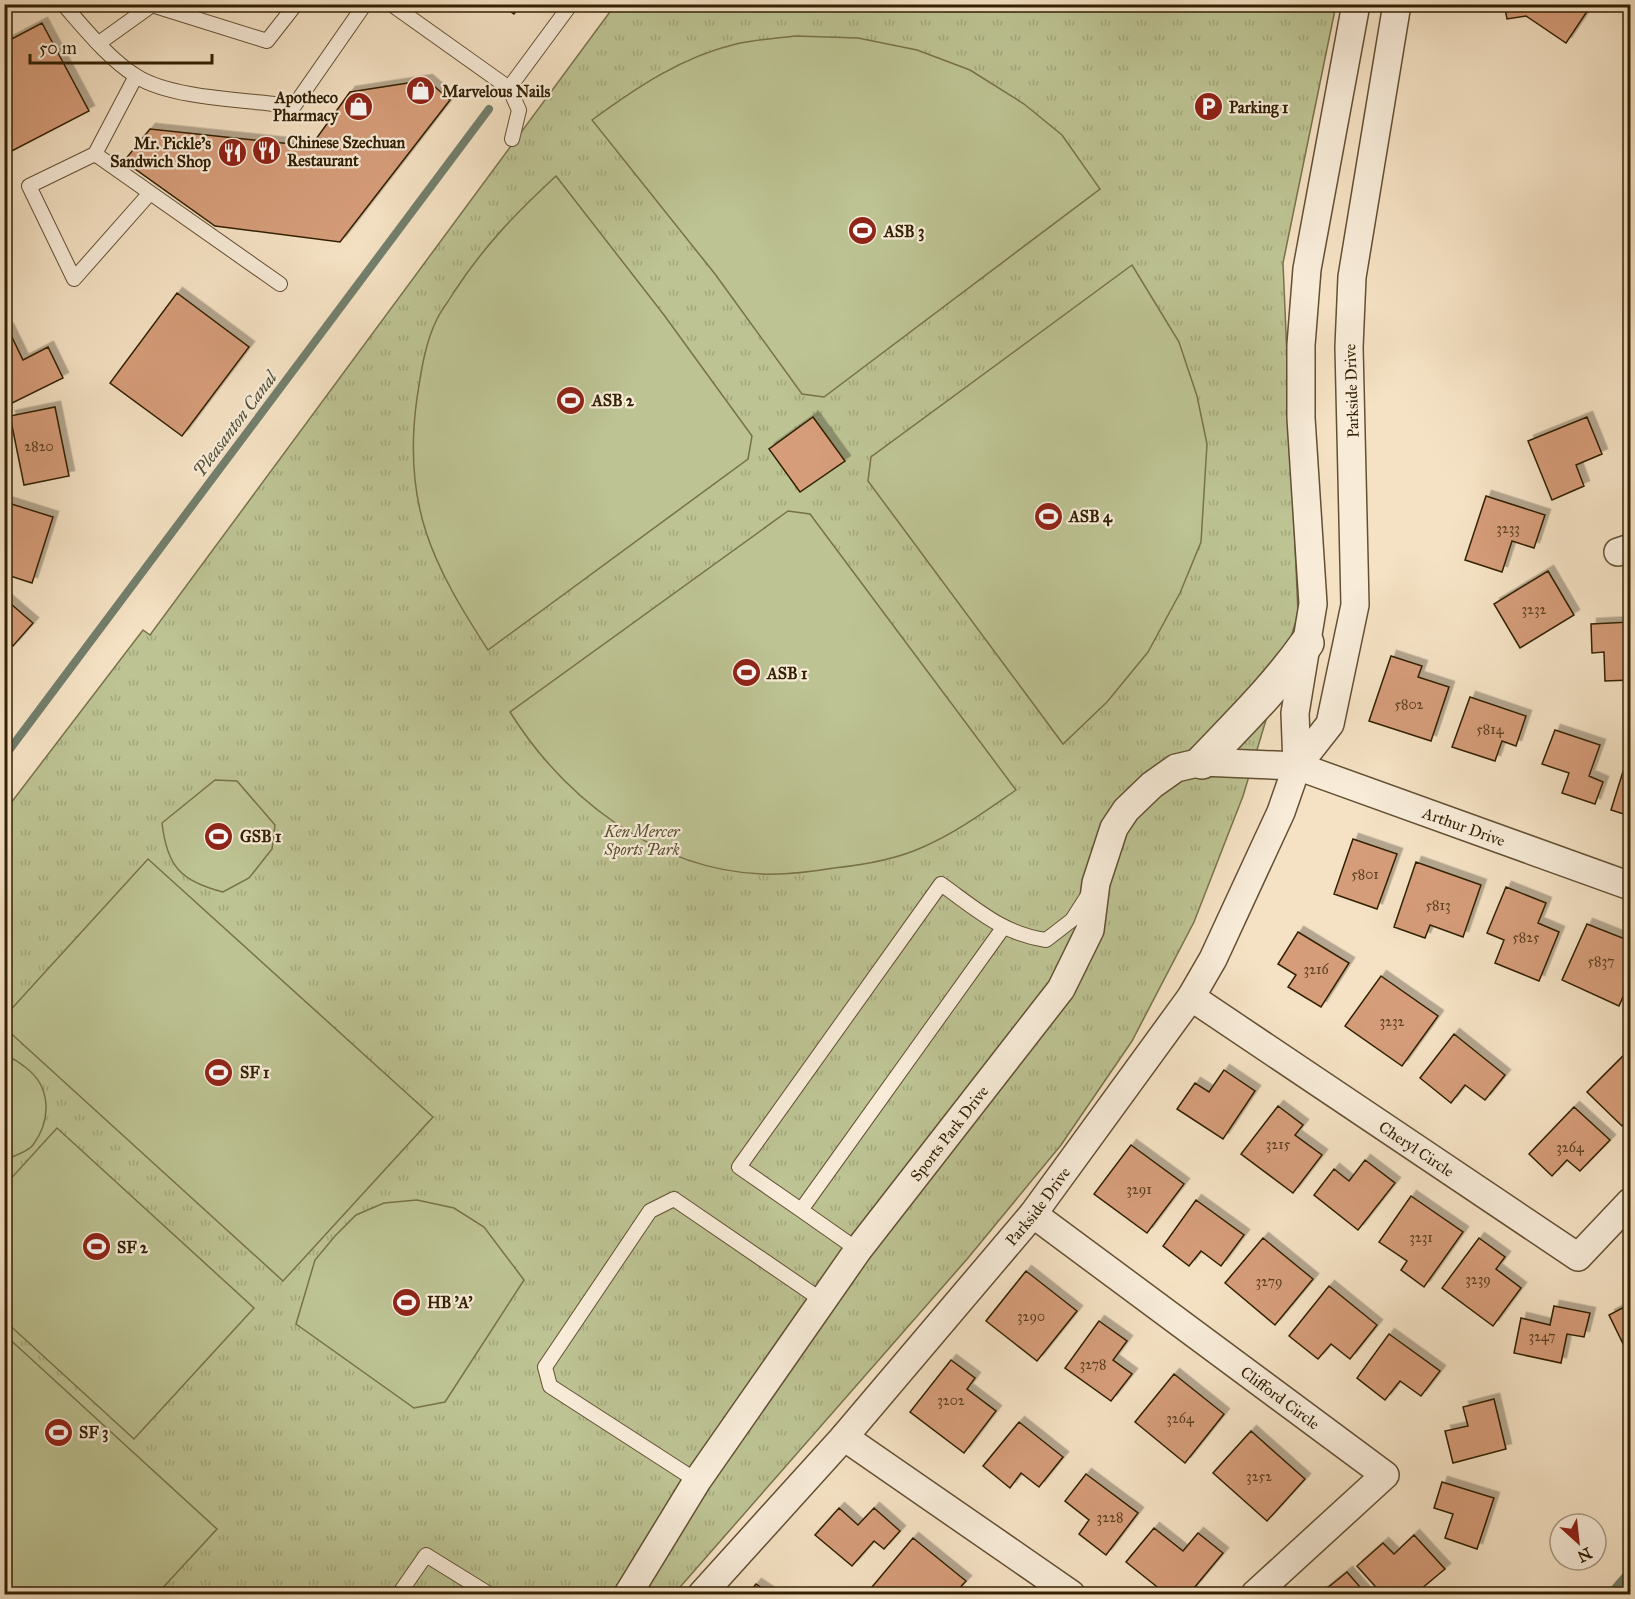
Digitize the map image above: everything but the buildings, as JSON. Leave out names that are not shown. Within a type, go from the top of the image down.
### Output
[{"type":"street","name":"Parkside Drive","points":[[1297,766],[1295,713],[1313,604],[1301,418],[1302,334],[1307,266],[1321,181],[1356,4]]},
{"type":"street","name":"Parkside Drive","points":[[702,1594],[844,1437],[1033,1214],[1191,997],[1213,959],[1271,833],[1297,766],[1330,724],[1355,605],[1349,347],[1352,277],[1397,4]]},
{"type":"street","points":[[1202,762],[1255,709],[1284,676],[1307,643]]},
{"type":"street","name":"Sports Park Drive","points":[[628,1594],[697,1481],[858,1250],[1061,989],[1090,930],[1095,883],[1114,828],[1126,810],[1152,784],[1176,768],[1202,762],[1297,766]]},
{"type":"street","name":"Arthur Drive","points":[[1297,766],[1630,886]]},
{"type":"street","name":"Cheryl Circle","points":[[1191,997],[1578,1257],[1630,1202]]},
{"type":"street","name":"Clifford Circle","points":[[1033,1214],[1385,1475],[1255,1594]]},
{"type":"street","points":[[844,1437],[1071,1594]]},
{"type":"lane","points":[[63,4],[99,43],[136,76],[166,89],[294,106],[365,4]]},
{"type":"lane","points":[[99,43],[152,5],[267,41],[296,4]]},
{"type":"lane","points":[[391,4],[509,88],[519,110],[512,140]]},
{"type":"lane","points":[[509,88],[571,4]]},
{"type":"lane","points":[[136,76],[95,154],[28,186],[74,279],[150,193]]},
{"type":"lane","points":[[95,154],[280,284]]},
{"type":"lane","points":[[858,1250],[739,1167],[941,884],[1004,928],[1023,937],[1046,940],[1072,920],[1095,883]]},
{"type":"lane","points":[[801,1210],[1004,928]]},
{"type":"lane","points":[[697,1481],[550,1386],[545,1367],[650,1211],[674,1199],[823,1301]]},
{"type":"lane","points":[[399,1594],[426,1555],[489,1594]]},
{"type":"green space","name":"Ken Mercer Sports Park","points":[[615,5],[1336,5],[1283,263],[1298,614],[1243,796],[1194,922],[1132,1041],[1061,1145],[968,1258],[674,1594],[5,1594],[4,812],[143,630],[150,635]]},
{"type":"green space","name":"ASB 3","points":[[796,36],[858,38],[917,50],[970,70],[1024,104],[1062,135],[1100,189],[824,397],[802,394],[715,274],[592,120],[642,85],[696,57],[736,44]]},
{"type":"green space","name":"ASB 2","points":[[556,176],[664,315],[752,436],[748,459],[488,650],[451,589],[426,532],[418,502],[414,470],[413,436],[417,398],[426,348],[441,312],[465,275],[489,245]]},
{"type":"green space","name":"ASB 4","points":[[1132,265],[1179,342],[1197,396],[1207,444],[1201,542],[1180,593],[1148,652],[1107,702],[1063,744],[868,481],[871,457]]},
{"type":"green space","name":"ASB 1","points":[[788,511],[810,514],[1016,790],[971,821],[913,851],[856,865],[789,874],[762,874],[723,869],[686,859],[650,844],[616,824],[557,773],[510,712]]},
{"type":"green space","name":"GSB 1","points":[[215,780],[237,781],[275,825],[272,849],[249,878],[223,892],[196,883],[178,870],[168,850],[162,823]]},
{"type":"green space","name":"SF 1","points":[[148,859],[433,1117],[283,1281],[5,1028],[5,1016]]},
{"type":"green space","points":[[5,1056],[11,1057],[34,1075],[44,1093],[46,1114],[33,1145],[24,1152],[5,1160]]},
{"type":"green space","name":"SF 2","points":[[57,1128],[254,1308],[134,1439],[5,1321],[5,1185]]},
{"type":"green space","name":"HB 'A'","points":[[417,1200],[454,1208],[484,1227],[524,1280],[445,1402],[414,1408],[296,1324],[315,1260],[335,1236],[356,1215],[384,1203]]},
{"type":"green space","name":"SF 3","points":[[5,1335],[217,1529],[157,1594],[5,1594]]},
{"type":"waterway","name":"Pleasanton Canal","points":[[4,757],[489,109]]},
{"type":"waterway","points":[[1610,1594],[1630,1571]]},
{"type":"place","name":"Marvelous Nails","points":[[421,91]]},
{"type":"place","name":"Apotheco Pharmacy","points":[[359,106]]},
{"type":"place","name":"Parking 1","points":[[1208,107]]},
{"type":"place","name":"Chinese Szechuan Restaurant","points":[[266,151]]},
{"type":"place","name":"Mr. Pickle’s Sandwich Shop","points":[[232,152]]},
{"type":"place","name":"ASB 3","points":[[863,231]]},
{"type":"place","name":"ASB 2","points":[[571,400]]},
{"type":"place","name":"ASB 4","points":[[1048,516]]},
{"type":"place","name":"ASB 1","points":[[746,673]]},
{"type":"place","name":"GSB 1","points":[[219,836]]},
{"type":"place","name":"SF 1","points":[[219,1072]]},
{"type":"place","name":"SF 2","points":[[96,1247]]},
{"type":"place","name":"HB 'A'","points":[[406,1302]]},
{"type":"place","name":"SF 3","points":[[58,1432]]}]
